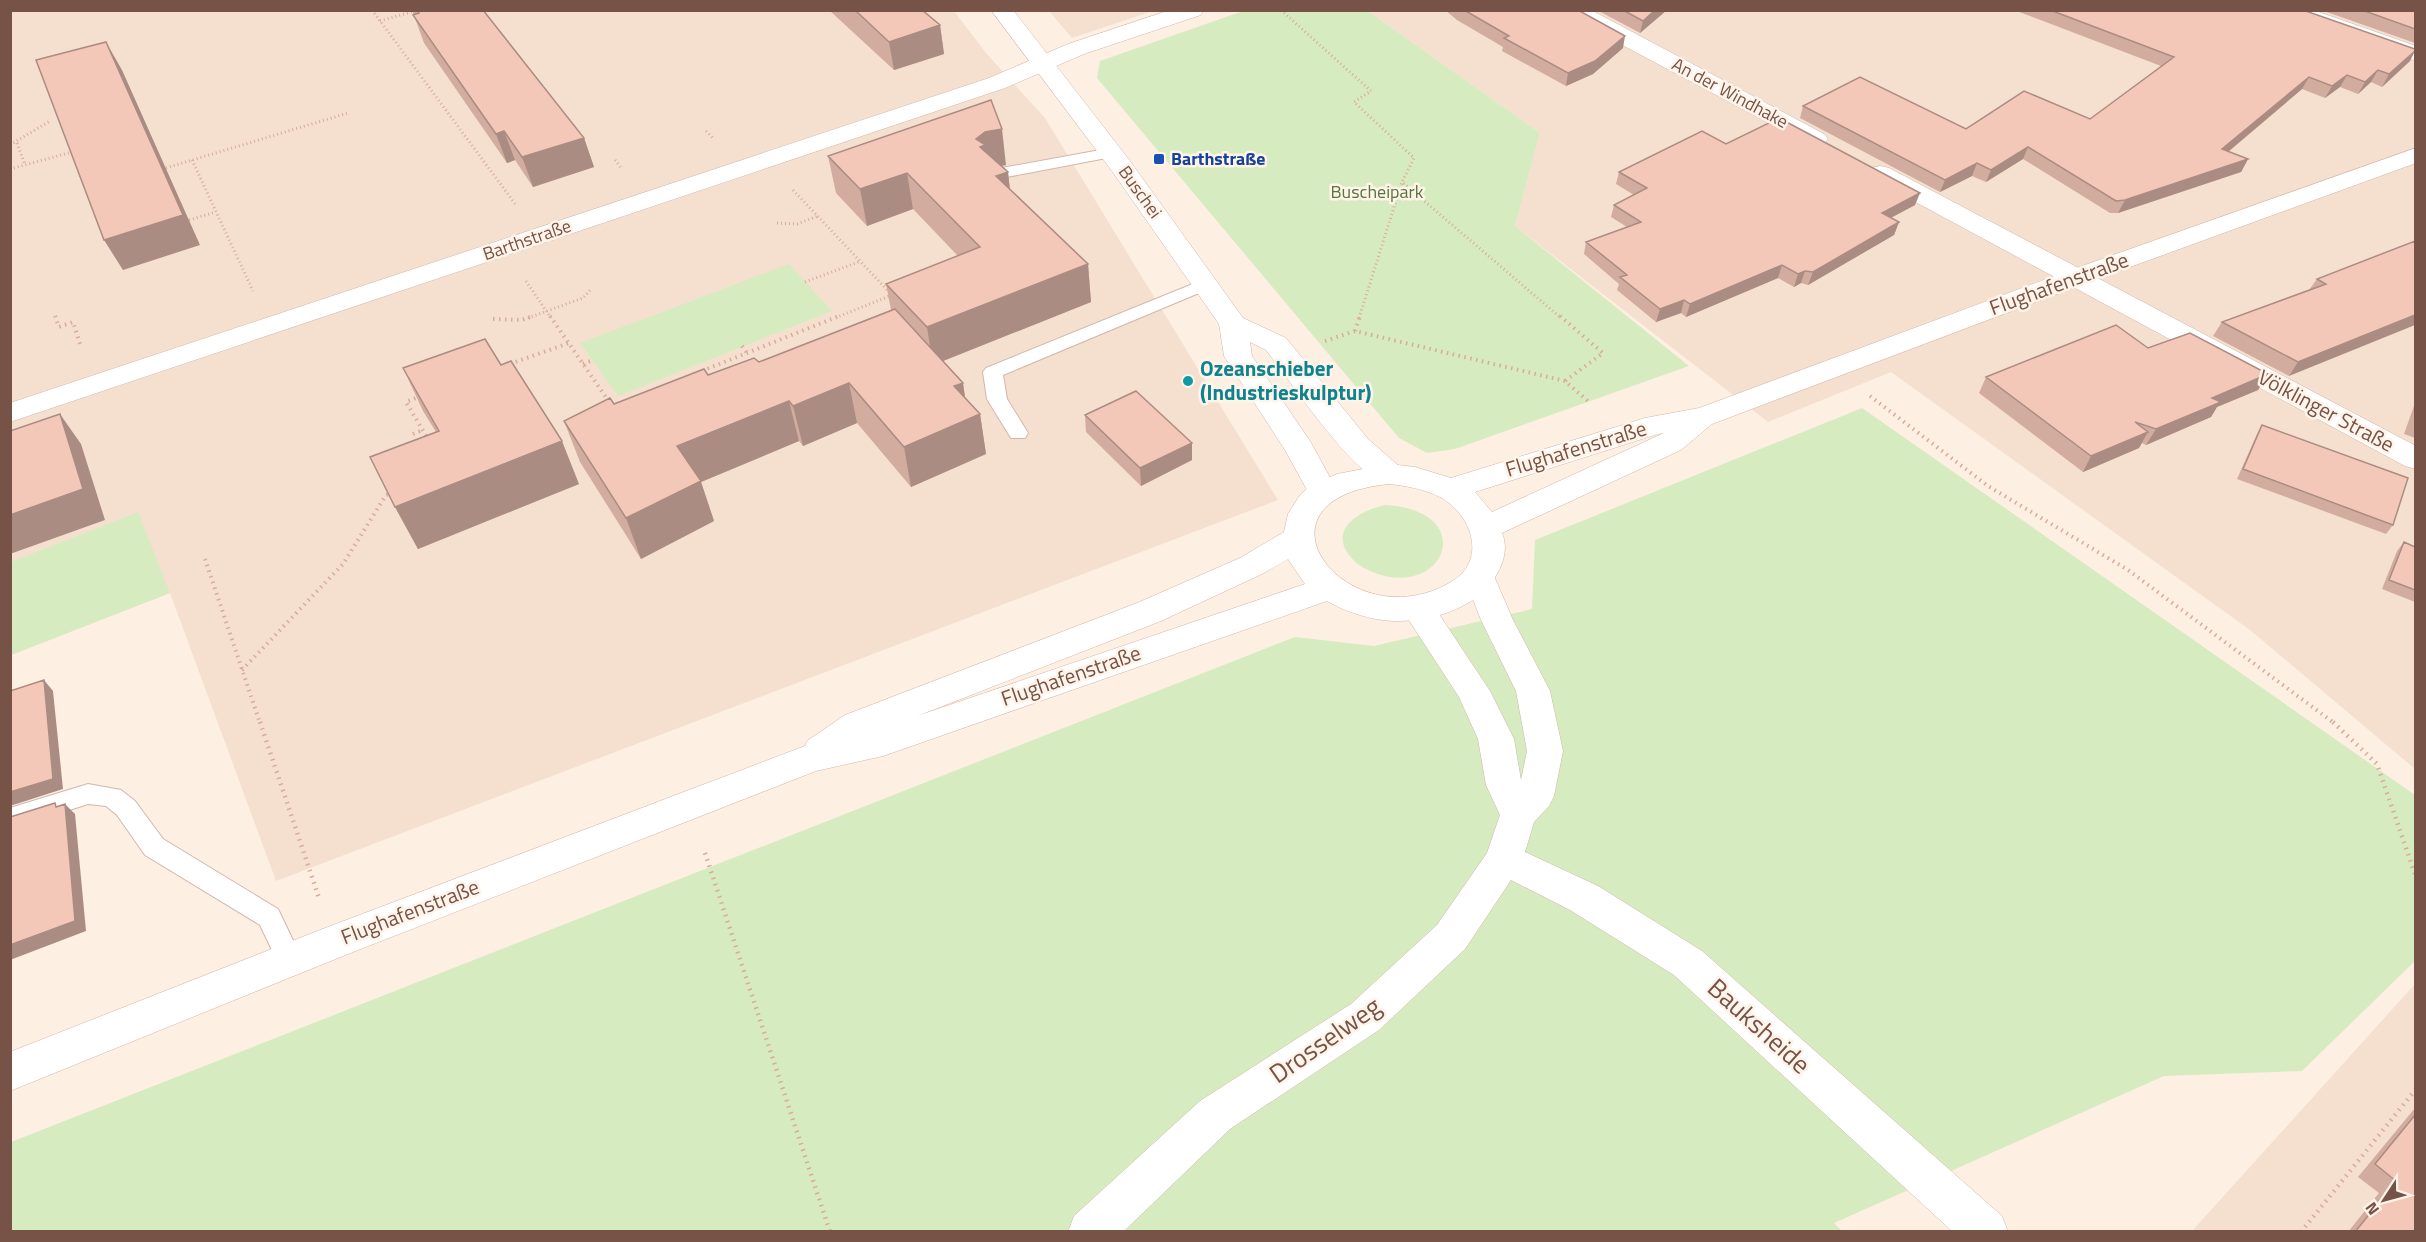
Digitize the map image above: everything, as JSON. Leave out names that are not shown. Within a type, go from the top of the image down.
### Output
[{"type":"street","name":"Buschei","points":[[1001,10],[1111,153],[1233,324],[1238,356],[1299,448],[1323,492]]},
{"type":"street","points":[[1041,63],[1192,10]]},
{"type":"street","name":"An der Windhake","points":[[1574,10],[1839,151]]},
{"type":"street","points":[[2291,10],[2415,54]]},
{"type":"street","name":"Barthstraße","points":[[10,413],[997,83],[1041,63]]},
{"type":"street","name":"Flughafenstraße","points":[[1450,489],[1655,425],[1704,417],[2077,277],[2415,155]]},
{"type":"street","points":[[1860,162],[2077,277]]},
{"type":"street","name":"Völklinger Straße","points":[[2077,277],[2415,459]]},
{"type":"street","points":[[1233,324],[1276,344],[1357,446],[1389,474]]},
{"type":"street","name":"Flughafenstraße","points":[[1486,527],[1671,443],[1704,417]]},
{"type":"street","points":[[1389,474],[1411,476],[1450,489],[1477,513],[1486,527],[1490,544],[1488,561],[1480,577],[1464,591],[1443,602],[1417,608],[1392,609],[1367,605],[1328,588],[1311,570],[1302,554],[1299,538],[1300,521],[1309,506],[1323,492],[1342,482],[1364,475],[1389,474]]},
{"type":"street","name":"Flughafenstraße","points":[[812,758],[857,725],[1149,612],[1251,566],[1299,538]]},
{"type":"street","name":"Drosselweg","points":[[1090,1232],[1215,1115],[1365,1017],[1451,938],[1504,859],[1518,815],[1536,796],[1545,751],[1533,691],[1497,620],[1480,577]]},
{"type":"street","name":"Flughafenstraße","points":[[10,1072],[289,959],[812,758],[870,746],[1328,588]]},
{"type":"street","points":[[1417,608],[1473,691],[1496,739],[1504,785],[1518,815]]},
{"type":"street","name":"Bauksheide","points":[[1504,859],[1584,898],[1688,963],[1986,1232]]},
{"type":"lane","points":[[991,175],[1111,153]]},
{"type":"lane","points":[[1018,433],[997,399],[993,372],[1205,284]]},
{"type":"lane","points":[[10,819],[88,794],[112,797],[126,808],[154,847],[269,917],[289,959]]},
{"type":"path","points":[[372,10],[540,236]]},
{"type":"path","points":[[380,21],[418,10]]},
{"type":"path","points":[[1281,10],[1371,91],[1354,102],[1414,158],[1402,182],[1355,331]]},
{"type":"path","points":[[166,168],[348,112]]},
{"type":"path","points":[[10,145],[17,143],[50,121]]},
{"type":"path","points":[[17,143],[25,165]]},
{"type":"path","points":[[10,169],[76,151]]},
{"type":"path","points":[[192,160],[270,327]]},
{"type":"path","points":[[696,374],[892,295],[765,160]]},
{"type":"path","points":[[1402,182],[1603,353],[1565,381]]},
{"type":"path","points":[[189,220],[216,212]]},
{"type":"path","points":[[777,223],[797,224],[818,216]]},
{"type":"path","points":[[502,249],[613,406]]},
{"type":"path","points":[[805,282],[861,261]]},
{"type":"path","points":[[493,319],[522,320],[584,298],[592,288]]},
{"type":"path","points":[[55,316],[59,327],[73,322],[94,385]]},
{"type":"path","points":[[1321,342],[1355,331],[1565,381],[1598,410]]},
{"type":"path","points":[[504,367],[569,343]]},
{"type":"path","points":[[742,346],[747,353]]},
{"type":"path","points":[[583,364],[593,360]]},
{"type":"path","points":[[1834,368],[1988,486],[2128,570],[2334,723],[2377,764],[2415,878]]},
{"type":"path","points":[[428,394],[406,402],[428,440]]},
{"type":"path","points":[[413,434],[423,430]]},
{"type":"path","points":[[242,670],[343,564],[386,495],[396,490]]},
{"type":"path","points":[[205,559],[319,898]]},
{"type":"path","points":[[705,853],[830,1232]]},
{"type":"path","points":[[2301,1232],[2415,1089]]},
{"type":"shaded area","points":[[11,11],[954,11],[986,53],[1045,118],[1278,500],[276,881],[170,593],[11,655]]},
{"type":"shaded area","points":[[1049,11],[1153,11],[1072,38]]},
{"type":"shaded area","points":[[1368,11],[2415,11],[2415,769],[2250,630],[1891,372],[1768,422],[1515,226],[1540,133]]},
{"type":"shaded area","points":[[2415,984],[2415,1231],[2192,1231]]},
{"type":"green space","name":"Buscheipark","points":[[1246,10],[1368,11],[1540,133],[1515,226],[1689,366],[1455,449],[1427,453],[1399,438],[1097,78],[1100,61]]},
{"type":"green space","points":[[789,264],[832,311],[618,396],[580,343]]},
{"type":"green space","points":[[1862,408],[2415,795],[2415,961],[2302,1071],[2164,1076],[1834,1223],[1842,1231],[11,1232],[11,1142],[1295,637],[1374,646],[1532,609],[1535,540]]},
{"type":"green space","points":[[1386,505],[1415,511],[1433,521],[1442,535],[1442,549],[1436,563],[1422,573],[1404,578],[1381,575],[1356,563],[1344,546],[1345,529],[1351,522],[1367,511]]},
{"type":"green space","points":[[138,512],[170,593],[11,655],[11,562]]},
{"type":"building","points":[[417,10],[483,10],[584,138],[522,157],[504,131],[496,134],[413,15],[419,13]]},
{"type":"building","points":[[855,10],[922,10],[940,25],[889,42]]},
{"type":"building","points":[[1464,10],[1578,10],[1625,36],[1595,61],[1568,73],[1504,38],[1509,36]]},
{"type":"building","points":[[1623,10],[1655,10],[1643,21]]},
{"type":"building","points":[[2050,10],[2303,10],[2415,49],[2415,51],[2389,74],[2378,70],[2365,82],[2347,75],[2332,86],[2309,77],[2222,149],[2248,159],[2116,201],[2028,147],[1991,170],[1977,163],[1945,180],[1803,106],[1860,77],[1966,129],[2024,91],[2090,119],[2174,57]]},
{"type":"building","points":[[2362,10],[2415,10],[2415,29]]},
{"type":"building","points":[[106,42],[183,215],[104,240],[36,60]]},
{"type":"building","points":[[991,100],[1002,129],[985,132],[976,139],[985,145],[980,147],[1008,172],[996,176],[1088,264],[927,327],[886,284],[980,247],[907,173],[860,189],[828,156]]},
{"type":"building","points":[[1779,118],[1920,193],[1882,213],[1899,222],[1813,272],[1805,271],[1798,274],[1782,265],[1690,304],[1684,300],[1660,309],[1620,277],[1627,275],[1586,242],[1641,222],[1614,205],[1647,188],[1619,172],[1702,131],[1726,144]]},
{"type":"building","points":[[2415,241],[2415,315],[2298,362],[2222,322],[2326,284],[2317,279]]},
{"type":"building","points":[[895,309],[963,383],[954,386],[980,414],[904,447],[849,383],[793,406],[789,401],[677,446],[701,481],[626,518],[564,421],[610,398],[614,404],[704,369],[708,375],[754,358],[759,362]]},
{"type":"building","points":[[2116,325],[2148,348],[2190,333],[2268,374],[2212,398],[2221,402],[2156,429],[2135,422],[2148,432],[2091,456],[1986,377]]},
{"type":"building","points":[[485,339],[501,365],[511,361],[562,441],[395,507],[370,457],[439,431],[403,368]]},
{"type":"building","points":[[1136,391],[1192,443],[1140,468],[1085,415]]},
{"type":"building","points":[[60,414],[83,489],[10,515],[10,431]]},
{"type":"building","points":[[2262,425],[2408,478],[2393,525],[2243,469]]},
{"type":"building","points":[[2404,542],[2415,547],[2415,590],[2389,580]]},
{"type":"building","points":[[44,680],[53,779],[10,792],[10,691]]},
{"type":"building","points":[[55,803],[56,807],[65,804],[75,921],[10,945],[10,817]]},
{"type":"building","points":[[2415,1115],[2415,1232],[2355,1232],[2396,1181],[2375,1164]]},
{"type":"place","name":"Barthstraße","points":[[1159,159]]},
{"type":"place","name":"Ozeanschieber (Industrieskulptur)","points":[[1188,381]]}]
